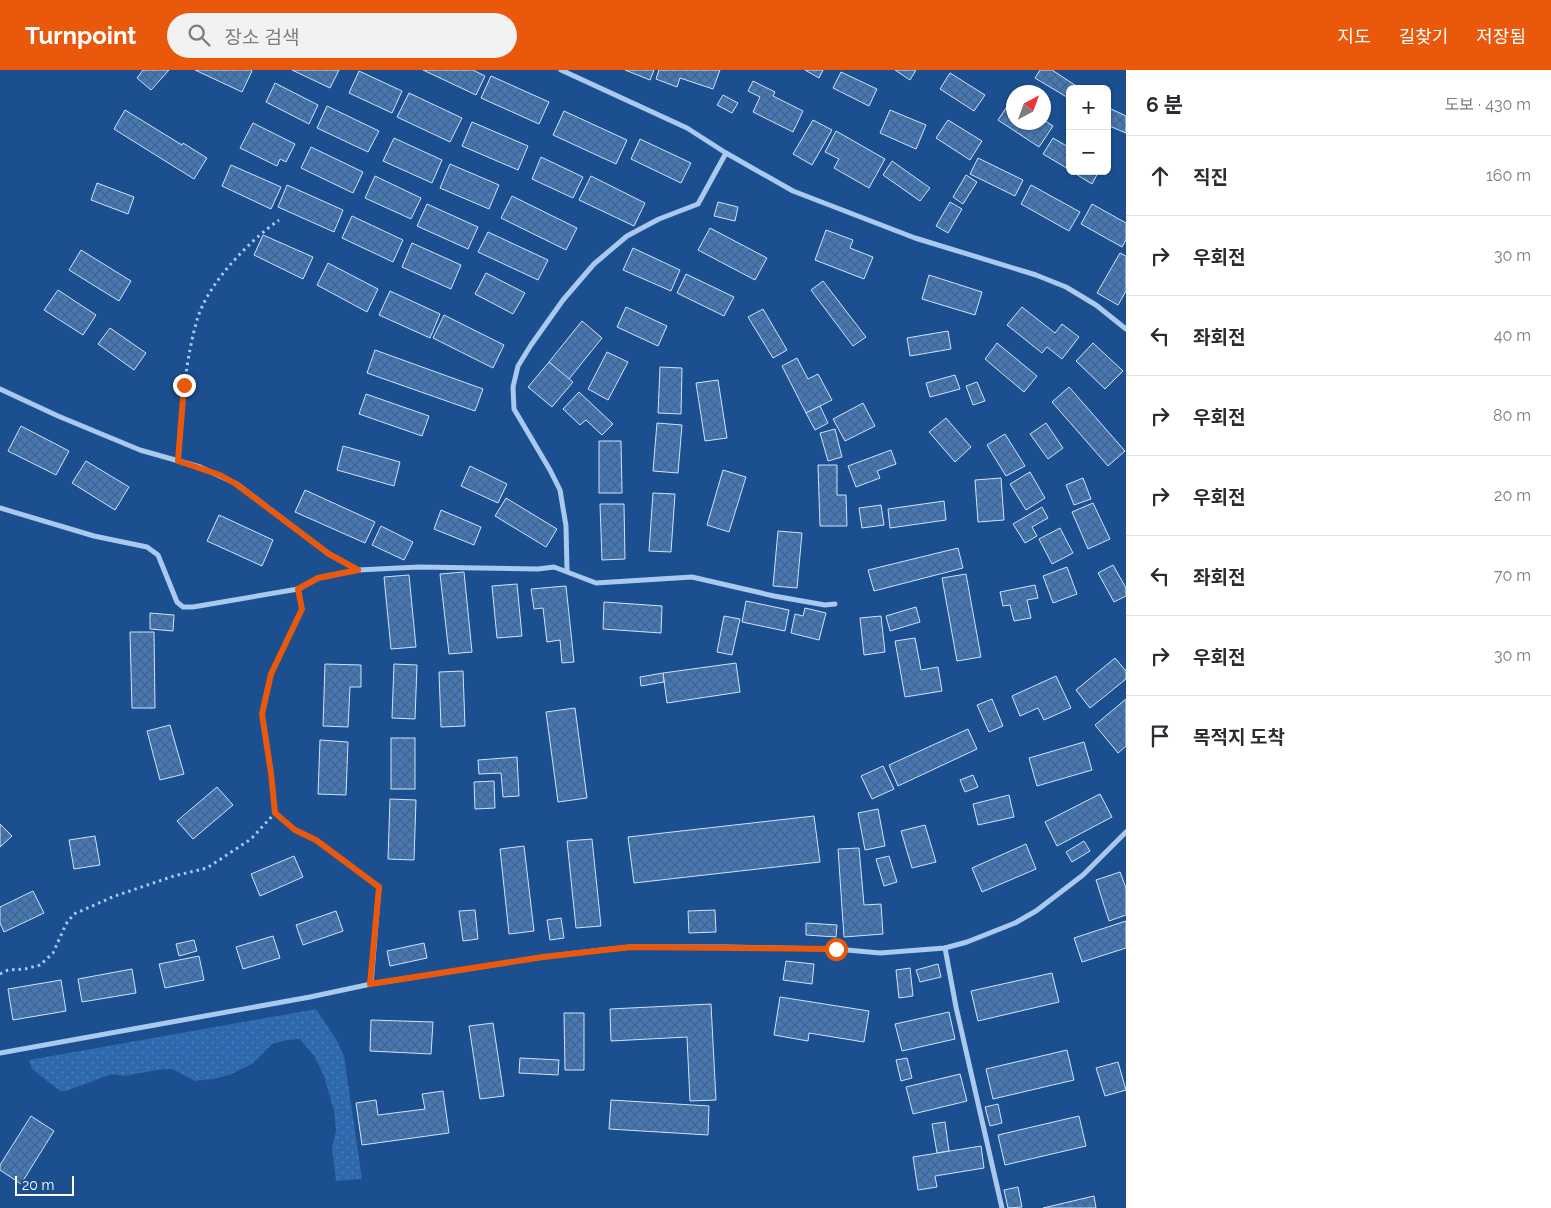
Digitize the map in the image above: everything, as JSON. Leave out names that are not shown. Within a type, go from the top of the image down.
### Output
[{"type":"street","points":[[560,70],[687,128],[726,153],[794,191],[916,238],[1036,275],[1066,287],[1096,305],[1126,329]]},
{"type":"street","points":[[567,571],[566,526],[560,490],[514,409],[513,387],[518,366],[563,300],[594,264],[627,236],[660,219],[698,204],[726,153]]},
{"type":"street","points":[[0,389],[58,416],[140,450],[213,473],[236,484],[329,554],[358,570]]},
{"type":"street","points":[[0,508],[94,536],[147,547],[158,555],[177,602],[183,607],[193,607],[298,589],[318,578],[358,570],[419,567],[538,569],[554,567],[596,582],[692,577],[774,596],[825,605],[835,604]]},
{"type":"street","points":[[0,1053],[310,998],[370,984],[543,957],[631,947],[827,949],[880,953],[945,948],[967,942],[1015,923],[1036,911],[1083,875],[1126,832]]},
{"type":"street","points":[[370,984],[379,887]]},
{"type":"street","points":[[945,948],[956,1007],[1002,1208]]},
{"type":"path","points":[[178,461],[184,385],[198,319],[210,294],[231,265],[262,232],[279,220]]},
{"type":"path","points":[[298,589],[302,609],[271,674],[262,714],[275,813],[295,830],[316,840],[379,887]]},
{"type":"path","points":[[0,974],[8,970],[25,969],[40,965],[52,953],[66,924],[74,914],[115,896],[174,876],[206,868],[251,839],[275,813]]},
{"type":"shaded area","points":[[316,1009],[336,1039],[344,1056],[362,1179],[336,1181],[332,1148],[336,1131],[334,1110],[324,1076],[315,1057],[300,1039],[272,1044],[252,1064],[229,1075],[213,1079],[195,1081],[172,1069],[157,1070],[124,1076],[112,1074],[66,1091],[60,1091],[32,1069],[29,1060]]},
{"type":"building","points":[[143,70],[169,70],[151,90],[137,78]]},
{"type":"building","points":[[195,70],[251,70],[252,71],[242,92]]},
{"type":"building","points":[[292,70],[339,70],[330,88]]},
{"type":"building","points":[[423,70],[473,70],[485,76],[476,95]]},
{"type":"building","points":[[625,70],[654,70],[650,80]]},
{"type":"building","points":[[659,70],[720,70],[713,89],[680,78],[677,87],[656,79]]},
{"type":"building","points":[[805,70],[823,70],[819,78]]},
{"type":"building","points":[[895,70],[916,70],[910,80]]},
{"type":"building","points":[[1040,70],[1052,70],[1075,85],[1066,85],[1066,97],[1051,88],[1051,85],[1047,85],[1035,78]]},
{"type":"building","points":[[359,71],[402,91],[392,113],[349,93]]},
{"type":"building","points":[[841,72],[877,89],[869,106],[833,88]]},
{"type":"building","points":[[950,73],[985,95],[974,111],[940,89]]},
{"type":"building","points":[[491,76],[549,102],[539,124],[481,98]]},
{"type":"building","points":[[753,81],[775,92],[773,96],[803,111],[793,132],[753,112],[760,97],[748,91]]},
{"type":"building","points":[[275,83],[318,105],[309,124],[266,102]]},
{"type":"building","points":[[409,93],[462,118],[450,142],[397,117]]},
{"type":"building","points":[[723,95],[738,103],[732,113],[717,105]]},
{"type":"building","points":[[327,106],[379,131],[368,152],[317,128]]},
{"type":"building","points":[[1006,108],[1006,125],[998,120]]},
{"type":"building","points":[[1111,109],[1126,116],[1126,133],[1111,127]]},
{"type":"building","points":[[125,110],[207,158],[194,179],[114,129]]},
{"type":"building","points":[[890,110],[926,125],[916,149],[880,133]]},
{"type":"building","points":[[564,111],[627,140],[616,164],[553,135]]},
{"type":"building","points":[[813,120],[832,130],[812,165],[793,154]]},
{"type":"building","points":[[948,120],[982,141],[970,160],[936,138]]},
{"type":"building","points":[[472,122],[528,146],[518,170],[462,146]]},
{"type":"building","points":[[253,123],[295,144],[286,162],[280,159],[277,166],[240,148]]},
{"type":"building","points":[[1013,130],[1050,130],[1039,147]]},
{"type":"building","points":[[836,131],[885,159],[869,188],[834,168],[839,159],[825,152]]},
{"type":"building","points":[[394,138],[442,160],[432,183],[383,161]]},
{"type":"building","points":[[1053,138],[1066,146],[1066,168],[1043,154]]},
{"type":"building","points":[[640,139],[691,163],[681,183],[631,159]]},
{"type":"building","points":[[311,147],[363,172],[353,193],[301,168]]},
{"type":"building","points":[[541,157],[583,177],[573,198],[532,179]]},
{"type":"building","points":[[978,158],[1023,180],[1015,196],[970,174]]},
{"type":"building","points":[[892,161],[930,188],[920,201],[883,175]]},
{"type":"building","points":[[450,164],[499,185],[489,209],[440,188]]},
{"type":"building","points":[[231,165],[281,187],[271,209],[222,186]]},
{"type":"building","points":[[966,175],[977,182],[963,204],[953,197]]},
{"type":"building","points":[[1077,175],[1097,175],[1092,184]]},
{"type":"building","points":[[375,176],[421,198],[411,219],[365,198]]},
{"type":"building","points":[[591,176],[645,203],[634,226],[579,200]]},
{"type":"building","points":[[97,183],[134,197],[128,214],[91,200]]},
{"type":"building","points":[[287,185],[343,210],[334,232],[278,207]]},
{"type":"building","points":[[1031,185],[1080,212],[1069,231],[1021,204]]},
{"type":"building","points":[[512,196],[577,228],[566,250],[501,218]]},
{"type":"building","points":[[718,202],[738,207],[735,221],[714,216]]},
{"type":"building","points":[[950,202],[962,209],[948,233],[936,226]]},
{"type":"building","points":[[427,204],[478,227],[468,249],[417,226]]},
{"type":"building","points":[[1092,204],[1126,223],[1126,240],[1122,247],[1081,224]]},
{"type":"building","points":[[352,216],[403,240],[393,262],[342,238]]},
{"type":"building","points":[[710,228],[767,258],[755,280],[698,250]]},
{"type":"building","points":[[826,230],[853,240],[850,248],[873,257],[864,279],[815,260]]},
{"type":"building","points":[[488,232],[548,260],[538,280],[478,252]]},
{"type":"building","points":[[263,235],[313,257],[303,279],[254,255]]},
{"type":"building","points":[[412,243],[461,265],[451,289],[402,267]]},
{"type":"building","points":[[633,248],[680,270],[671,291],[623,270]]},
{"type":"building","points":[[81,250],[131,281],[119,301],[69,270]]},
{"type":"building","points":[[1120,253],[1126,256],[1126,291],[1118,305],[1097,293]]},
{"type":"building","points":[[328,263],[378,289],[367,312],[317,285]]},
{"type":"building","points":[[486,273],[525,293],[513,314],[475,294]]},
{"type":"building","points":[[686,274],[734,297],[724,316],[677,293]]},
{"type":"building","points":[[929,275],[982,292],[975,315],[922,299]]},
{"type":"building","points":[[823,281],[866,337],[853,346],[811,290]]},
{"type":"building","points":[[58,290],[96,315],[83,335],[44,310]]},
{"type":"building","points":[[390,291],[440,314],[430,338],[379,315]]},
{"type":"building","points":[[626,307],[667,326],[658,346],[617,327]]},
{"type":"building","points":[[1022,307],[1055,333],[1062,324],[1079,337],[1062,359],[1047,347],[1042,353],[1007,325]]},
{"type":"building","points":[[763,309],[787,350],[773,358],[748,317]]},
{"type":"building","points":[[444,315],[504,345],[493,368],[433,338]]},
{"type":"building","points":[[582,321],[602,338],[569,379],[549,362]]},
{"type":"building","points":[[110,328],[146,353],[134,370],[98,344]]},
{"type":"building","points":[[948,331],[951,349],[910,356],[907,338]]},
{"type":"building","points":[[997,343],[1037,376],[1024,392],[985,359]]},
{"type":"building","points":[[1093,343],[1123,371],[1105,389],[1076,361]]},
{"type":"building","points":[[375,350],[483,389],[475,411],[367,373]]},
{"type":"building","points":[[607,352],[628,362],[608,400],[588,389]]},
{"type":"building","points":[[797,358],[808,379],[818,374],[832,400],[806,413],[782,366]]},
{"type":"building","points":[[549,362],[573,382],[552,407],[528,387]]},
{"type":"building","points":[[660,367],[682,368],[681,414],[658,413]]},
{"type":"building","points":[[955,375],[960,389],[930,397],[926,383]]},
{"type":"building","points":[[718,380],[727,438],[705,441],[696,383]]},
{"type":"building","points":[[977,382],[985,401],[973,405],[966,386]]},
{"type":"building","points":[[1069,387],[1125,451],[1108,466],[1052,402]]},
{"type":"building","points":[[579,392],[613,424],[602,435],[586,420],[580,425],[563,409]]},
{"type":"building","points":[[366,394],[429,416],[422,436],[359,414]]},
{"type":"building","points":[[863,403],[875,426],[845,441],[833,419]]},
{"type":"building","points":[[820,406],[828,423],[815,430],[806,413]]},
{"type":"building","points":[[946,418],[971,447],[955,462],[929,432]]},
{"type":"building","points":[[657,423],[682,425],[678,473],[653,471]]},
{"type":"building","points":[[1046,423],[1063,448],[1048,459],[1030,434]]},
{"type":"building","points":[[21,426],[69,451],[56,475],[8,451]]},
{"type":"building","points":[[835,429],[842,457],[828,461],[820,433]]},
{"type":"building","points":[[1005,434],[1025,466],[1006,476],[987,445]]},
{"type":"building","points":[[599,441],[621,441],[622,493],[599,493]]},
{"type":"building","points":[[343,446],[400,462],[394,486],[337,470]]},
{"type":"building","points":[[891,450],[896,464],[877,471],[880,478],[856,487],[848,466]]},
{"type":"building","points":[[86,461],[129,487],[115,510],[72,483]]},
{"type":"building","points":[[818,465],[837,465],[837,495],[846,495],[847,526],[820,526]]},
{"type":"building","points":[[470,466],[507,484],[498,503],[461,486]]},
{"type":"building","points":[[723,470],[746,477],[729,532],[707,525]]},
{"type":"building","points":[[1030,472],[1045,498],[1026,510],[1010,484]]},
{"type":"building","points":[[1001,478],[1004,520],[978,522],[975,480]]},
{"type":"building","points":[[1083,478],[1091,499],[1074,505],[1066,485]]},
{"type":"building","points":[[305,490],[375,522],[365,543],[295,512]]},
{"type":"building","points":[[653,493],[675,494],[671,552],[649,551]]},
{"type":"building","points":[[506,498],[557,529],[546,547],[495,516]]},
{"type":"building","points":[[944,501],[946,520],[890,528],[888,509]]},
{"type":"building","points":[[1093,503],[1110,539],[1088,549],[1072,512]]},
{"type":"building","points":[[600,504],[624,504],[625,559],[602,560]]},
{"type":"building","points":[[881,505],[884,525],[862,528],[859,508]]},
{"type":"building","points":[[1042,507],[1048,518],[1032,527],[1037,536],[1025,543],[1013,524]]},
{"type":"building","points":[[441,510],[481,527],[474,545],[434,529]]},
{"type":"building","points":[[219,515],[273,540],[262,566],[207,541]]},
{"type":"building","points":[[381,526],[413,542],[404,560],[372,545]]},
{"type":"building","points":[[1060,528],[1073,553],[1052,564],[1039,539]]},
{"type":"building","points":[[778,531],[802,533],[797,588],[773,586]]},
{"type":"building","points":[[958,548],[963,568],[874,591],[868,570]]},
{"type":"building","points":[[1113,565],[1126,588],[1126,596],[1114,602],[1098,573]]},
{"type":"building","points":[[1067,567],[1077,594],[1053,603],[1043,576]]},
{"type":"building","points":[[464,572],[472,652],[449,654],[440,574]]},
{"type":"building","points":[[966,574],[981,657],[957,661],[942,578]]},
{"type":"building","points":[[409,575],[416,647],[391,649],[384,577]]},
{"type":"building","points":[[517,584],[522,636],[497,638],[492,586]]},
{"type":"building","points":[[1035,585],[1038,598],[1027,600],[1031,618],[1014,621],[1010,605],[1003,606],[1000,592]]},
{"type":"building","points":[[566,586],[574,662],[562,663],[560,640],[547,642],[543,608],[534,609],[531,589]]},
{"type":"building","points":[[746,601],[789,610],[785,631],[742,622]]},
{"type":"building","points":[[604,602],[662,606],[661,633],[603,629]]},
{"type":"building","points":[[916,607],[920,622],[890,631],[886,616]]},
{"type":"building","points":[[805,608],[826,613],[819,640],[791,633],[795,614],[803,616]]},
{"type":"building","points":[[150,613],[174,615],[173,631],[150,629]]},
{"type":"building","points":[[724,616],[740,619],[732,655],[717,652]]},
{"type":"building","points":[[881,616],[885,652],[864,655],[860,618]]},
{"type":"building","points":[[130,632],[154,632],[155,708],[132,708]]},
{"type":"building","points":[[915,638],[921,670],[938,667],[942,691],[905,697],[895,641]]},
{"type":"building","points":[[1115,658],[1126,671],[1126,679],[1090,708],[1076,690]]},
{"type":"building","points":[[736,663],[740,692],[667,703],[663,673]]},
{"type":"building","points":[[325,664],[361,665],[361,687],[350,687],[348,727],[323,726]]},
{"type":"building","points":[[394,664],[417,665],[415,719],[392,718]]},
{"type":"building","points":[[463,671],[465,726],[441,727],[439,672]]},
{"type":"building","points":[[663,673],[664,682],[641,686],[640,677]]},
{"type":"building","points":[[1056,676],[1071,708],[1044,720],[1038,708],[1020,716],[1012,696]]},
{"type":"building","points":[[992,699],[1003,726],[989,732],[977,705]]},
{"type":"building","points":[[1126,699],[1126,746],[1118,753],[1095,725]]},
{"type":"building","points":[[575,708],[587,798],[558,802],[546,712]]},
{"type":"building","points":[[170,725],[184,774],[160,780],[147,731]]},
{"type":"building","points":[[968,729],[977,749],[898,786],[889,765]]},
{"type":"building","points":[[391,738],[415,738],[415,789],[391,789]]},
{"type":"building","points":[[320,740],[348,742],[346,795],[318,794]]},
{"type":"building","points":[[1084,742],[1092,770],[1037,786],[1029,758]]},
{"type":"building","points":[[517,757],[519,796],[503,797],[501,773],[479,774],[478,760]]},
{"type":"building","points":[[883,766],[894,789],[872,799],[861,776]]},
{"type":"building","points":[[973,775],[978,787],[965,792],[960,780]]},
{"type":"building","points":[[494,781],[495,808],[475,809],[474,782]]},
{"type":"building","points":[[217,787],[233,805],[193,839],[177,821]]},
{"type":"building","points":[[1100,794],[1112,817],[1057,846],[1045,822]]},
{"type":"building","points":[[1009,795],[1014,817],[978,825],[973,804]]},
{"type":"building","points":[[390,799],[416,800],[414,860],[388,859]]},
{"type":"building","points":[[878,809],[885,846],[865,850],[858,813]]},
{"type":"building","points":[[814,816],[820,862],[634,883],[628,837]]},
{"type":"building","points":[[0,824],[12,836],[0,847]]},
{"type":"building","points":[[925,825],[936,862],[912,868],[901,831]]},
{"type":"building","points":[[95,836],[100,865],[74,869],[69,840]]},
{"type":"building","points":[[592,839],[601,926],[576,928],[567,841]]},
{"type":"building","points":[[1084,841],[1090,851],[1072,862],[1066,852]]},
{"type":"building","points":[[1026,844],[1036,869],[982,892],[972,868]]},
{"type":"building","points":[[524,846],[534,931],[509,934],[500,849]]},
{"type":"building","points":[[859,848],[864,905],[881,904],[883,934],[844,937],[838,849]]},
{"type":"building","points":[[294,856],[303,877],[260,896],[251,874]]},
{"type":"building","points":[[889,856],[897,882],[884,886],[876,859]]},
{"type":"building","points":[[1120,872],[1126,888],[1126,915],[1109,921],[1096,880]]},
{"type":"building","points":[[33,891],[44,913],[4,932],[0,923],[0,907]]},
{"type":"building","points":[[475,910],[478,939],[463,941],[459,911]]},
{"type":"building","points":[[715,910],[716,932],[689,933],[688,911]]},
{"type":"building","points":[[336,911],[343,931],[303,945],[296,925]]},
{"type":"building","points":[[561,918],[564,938],[550,940],[547,920]]},
{"type":"building","points":[[1126,921],[1126,948],[1082,962],[1074,938]]},
{"type":"building","points":[[806,923],[837,925],[836,937],[806,935]]},
{"type":"building","points":[[273,936],[280,958],[243,969],[236,947]]},
{"type":"building","points":[[194,940],[197,951],[179,956],[176,944]]},
{"type":"building","points":[[424,943],[427,958],[390,966],[387,951]]},
{"type":"building","points":[[199,956],[204,980],[165,988],[159,964]]},
{"type":"building","points":[[786,961],[814,964],[812,984],[783,980]]},
{"type":"building","points":[[938,964],[941,977],[920,982],[916,970]]},
{"type":"building","points":[[910,968],[913,996],[899,998],[896,970]]},
{"type":"building","points":[[132,969],[136,993],[82,1002],[78,979]]},
{"type":"building","points":[[1052,973],[1059,1002],[978,1021],[971,991]]},
{"type":"building","points":[[61,980],[66,1011],[13,1020],[8,989]]},
{"type":"building","points":[[780,997],[869,1011],[864,1042],[809,1033],[808,1041],[774,1035]]},
{"type":"building","points":[[711,1004],[716,1100],[690,1101],[687,1037],[611,1041],[610,1009]]},
{"type":"building","points":[[949,1012],[955,1039],[902,1051],[895,1024]]},
{"type":"building","points":[[564,1013],[584,1013],[584,1070],[565,1070]]},
{"type":"building","points":[[371,1020],[433,1022],[431,1054],[370,1051]]},
{"type":"building","points":[[493,1023],[504,1096],[480,1099],[469,1026]]},
{"type":"building","points":[[1067,1050],[1074,1080],[993,1099],[986,1069]]},
{"type":"building","points":[[520,1058],[559,1060],[558,1075],[519,1073]]},
{"type":"building","points":[[907,1058],[912,1078],[901,1081],[896,1060]]},
{"type":"building","points":[[1118,1062],[1126,1090],[1105,1096],[1096,1068]]},
{"type":"building","points":[[960,1074],[967,1101],[913,1114],[906,1087]]},
{"type":"building","points":[[443,1091],[449,1133],[362,1145],[356,1103],[376,1100],[378,1115],[425,1109],[422,1094]]},
{"type":"building","points":[[611,1100],[709,1106],[708,1135],[609,1129]]},
{"type":"building","points":[[998,1104],[1002,1123],[990,1126],[985,1107]]},
{"type":"building","points":[[31,1116],[54,1131],[21,1184],[0,1170],[0,1165]]},
{"type":"building","points":[[1079,1116],[1086,1146],[1005,1165],[998,1135]]},
{"type":"building","points":[[945,1122],[949,1151],[937,1153],[932,1124]]},
{"type":"building","points":[[981,1146],[984,1168],[935,1176],[937,1187],[918,1190],[913,1157]]},
{"type":"building","points":[[1018,1187],[1022,1207],[1008,1208],[1004,1190]]},
{"type":"building","points":[[1094,1196],[1096,1208],[1043,1208]]},
{"type":"route","points":[[184,385],[178,461],[220,475],[236,484],[329,554],[358,570],[318,578],[298,589],[302,609],[271,674],[262,714],[275,813],[295,830],[316,840],[379,887],[370,984],[543,957],[631,947],[836,949]]}]
